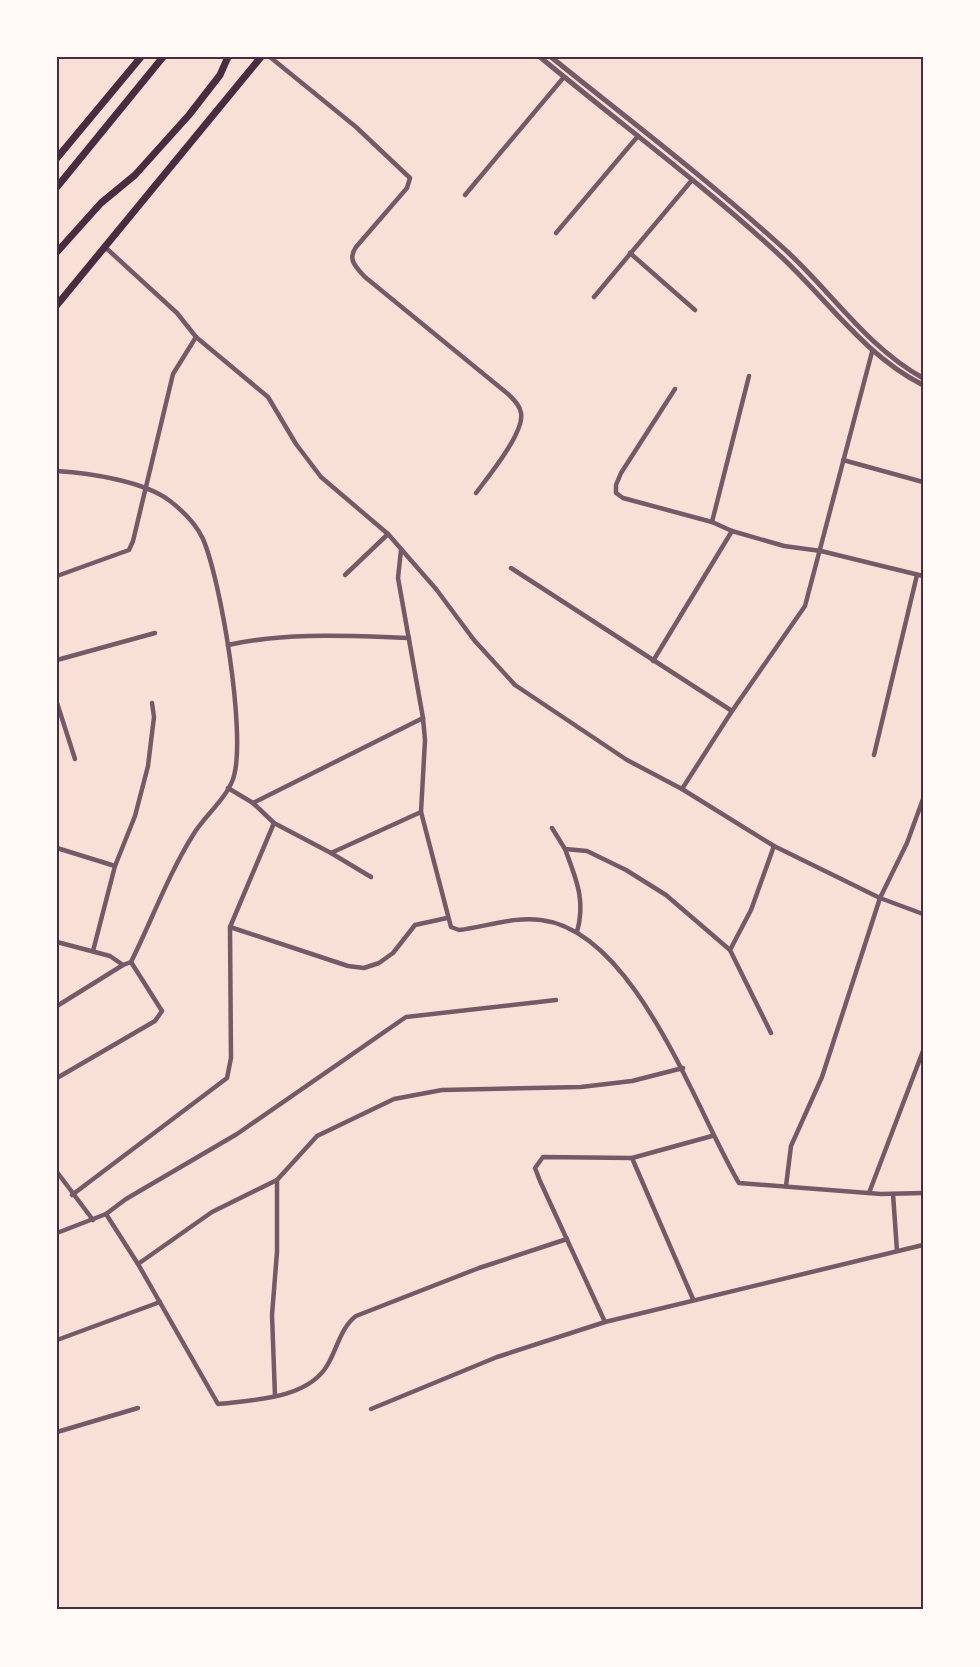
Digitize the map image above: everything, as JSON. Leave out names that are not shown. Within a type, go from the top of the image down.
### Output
[{"type":"main road","points":[[57,158],[141,57]]},
{"type":"main road","points":[[57,187],[163,57]]},
{"type":"main road","points":[[57,252],[101,203],[135,175],[189,115],[220,75],[228,57]]},
{"type":"main road","points":[[57,305],[261,57]]},
{"type":"street","points":[[270,57],[356,127],[410,178],[407,188],[351,254],[351,261],[365,276],[508,394],[521,411],[521,421],[516,432],[476,493]]},
{"type":"street","points":[[540,57],[777,252],[872,352],[900,373],[923,384]]},
{"type":"street","points":[[551,57],[782,246],[877,346],[904,367],[923,378]]},
{"type":"street","points":[[465,195],[564,77]]},
{"type":"street","points":[[556,233],[638,136]]},
{"type":"street","points":[[594,297],[692,180]]},
{"type":"street","points":[[105,247],[177,314],[195,337],[268,397],[296,444],[321,477],[388,534],[515,685],[627,760],[682,789],[774,846],[880,898],[923,914]]},
{"type":"street","points":[[630,253],[695,310]]},
{"type":"street","points":[[57,576],[129,550],[173,374],[195,337]]},
{"type":"street","points":[[682,789],[732,711],[805,606],[872,352]]},
{"type":"street","points":[[712,522],[749,376]]},
{"type":"street","points":[[675,389],[621,473],[616,485],[616,493],[624,498],[712,522],[732,531],[784,546],[821,551],[920,576],[874,755]]},
{"type":"street","points":[[843,460],[923,482]]},
{"type":"street","points":[[57,471],[86,473],[145,489],[169,500],[189,518],[202,538],[228,645],[238,748],[234,779],[194,832],[177,861],[131,962],[57,1006]]},
{"type":"street","points":[[653,661],[732,531]]},
{"type":"street","points":[[345,575],[388,534]]},
{"type":"street","points":[[401,550],[398,578],[425,740],[421,812],[447,918],[453,928],[459,930],[540,919],[560,924],[577,932],[600,951],[622,974],[682,1068],[712,1136],[739,1183],[868,1193],[923,1193]]},
{"type":"street","points":[[511,568],[732,711]]},
{"type":"street","points":[[57,660],[154,633]]},
{"type":"street","points":[[228,645],[251,640],[320,635],[409,638]]},
{"type":"street","points":[[57,703],[75,759]]},
{"type":"street","points":[[93,951],[115,866],[135,816],[148,766],[154,717],[152,703]]},
{"type":"street","points":[[253,803],[423,718]]},
{"type":"street","points":[[228,788],[253,803],[274,824],[371,877]]},
{"type":"street","points":[[786,1186],[791,1146],[822,1077],[880,898],[907,843],[923,800]]},
{"type":"street","points":[[331,854],[421,812]]},
{"type":"street","points":[[72,1195],[227,1078],[231,1058],[230,927],[274,824]]},
{"type":"street","points":[[552,828],[565,849],[581,896],[582,916],[577,932]]},
{"type":"street","points":[[730,950],[751,910],[774,846]]},
{"type":"street","points":[[57,848],[115,866]]},
{"type":"street","points":[[565,849],[586,851],[626,870],[666,895],[730,950],[771,1033]]},
{"type":"street","points":[[230,927],[348,966],[364,968],[379,963],[393,953],[415,925],[447,918]]},
{"type":"street","points":[[57,942],[110,956],[123,965]]},
{"type":"street","points":[[57,1078],[155,1021],[162,1014],[131,962]]},
{"type":"street","points":[[57,1233],[106,1214],[126,1198],[237,1134],[406,1017],[556,1000]]},
{"type":"street","points":[[868,1193],[923,1051]]},
{"type":"street","points":[[138,1264],[212,1212],[277,1180],[317,1136],[402,1097],[442,1090],[581,1087],[632,1081],[682,1068]]},
{"type":"street","points":[[605,1322],[535,1168],[538,1160],[543,1156],[568,1155],[632,1158],[712,1136]]},
{"type":"street","points":[[632,1158],[693,1299]]},
{"type":"street","points":[[57,1172],[93,1220]]},
{"type":"street","points":[[275,1396],[272,1315],[277,1252],[277,1180]]},
{"type":"street","points":[[893,1194],[897,1251]]},
{"type":"street","points":[[106,1214],[160,1302],[215,1403],[275,1396],[305,1386],[317,1379],[324,1371],[346,1327],[356,1316],[479,1268],[567,1239]]},
{"type":"street","points":[[371,1409],[497,1357],[605,1322],[923,1245]]},
{"type":"street","points":[[57,1340],[160,1302]]},
{"type":"street","points":[[57,1432],[138,1408]]}]
